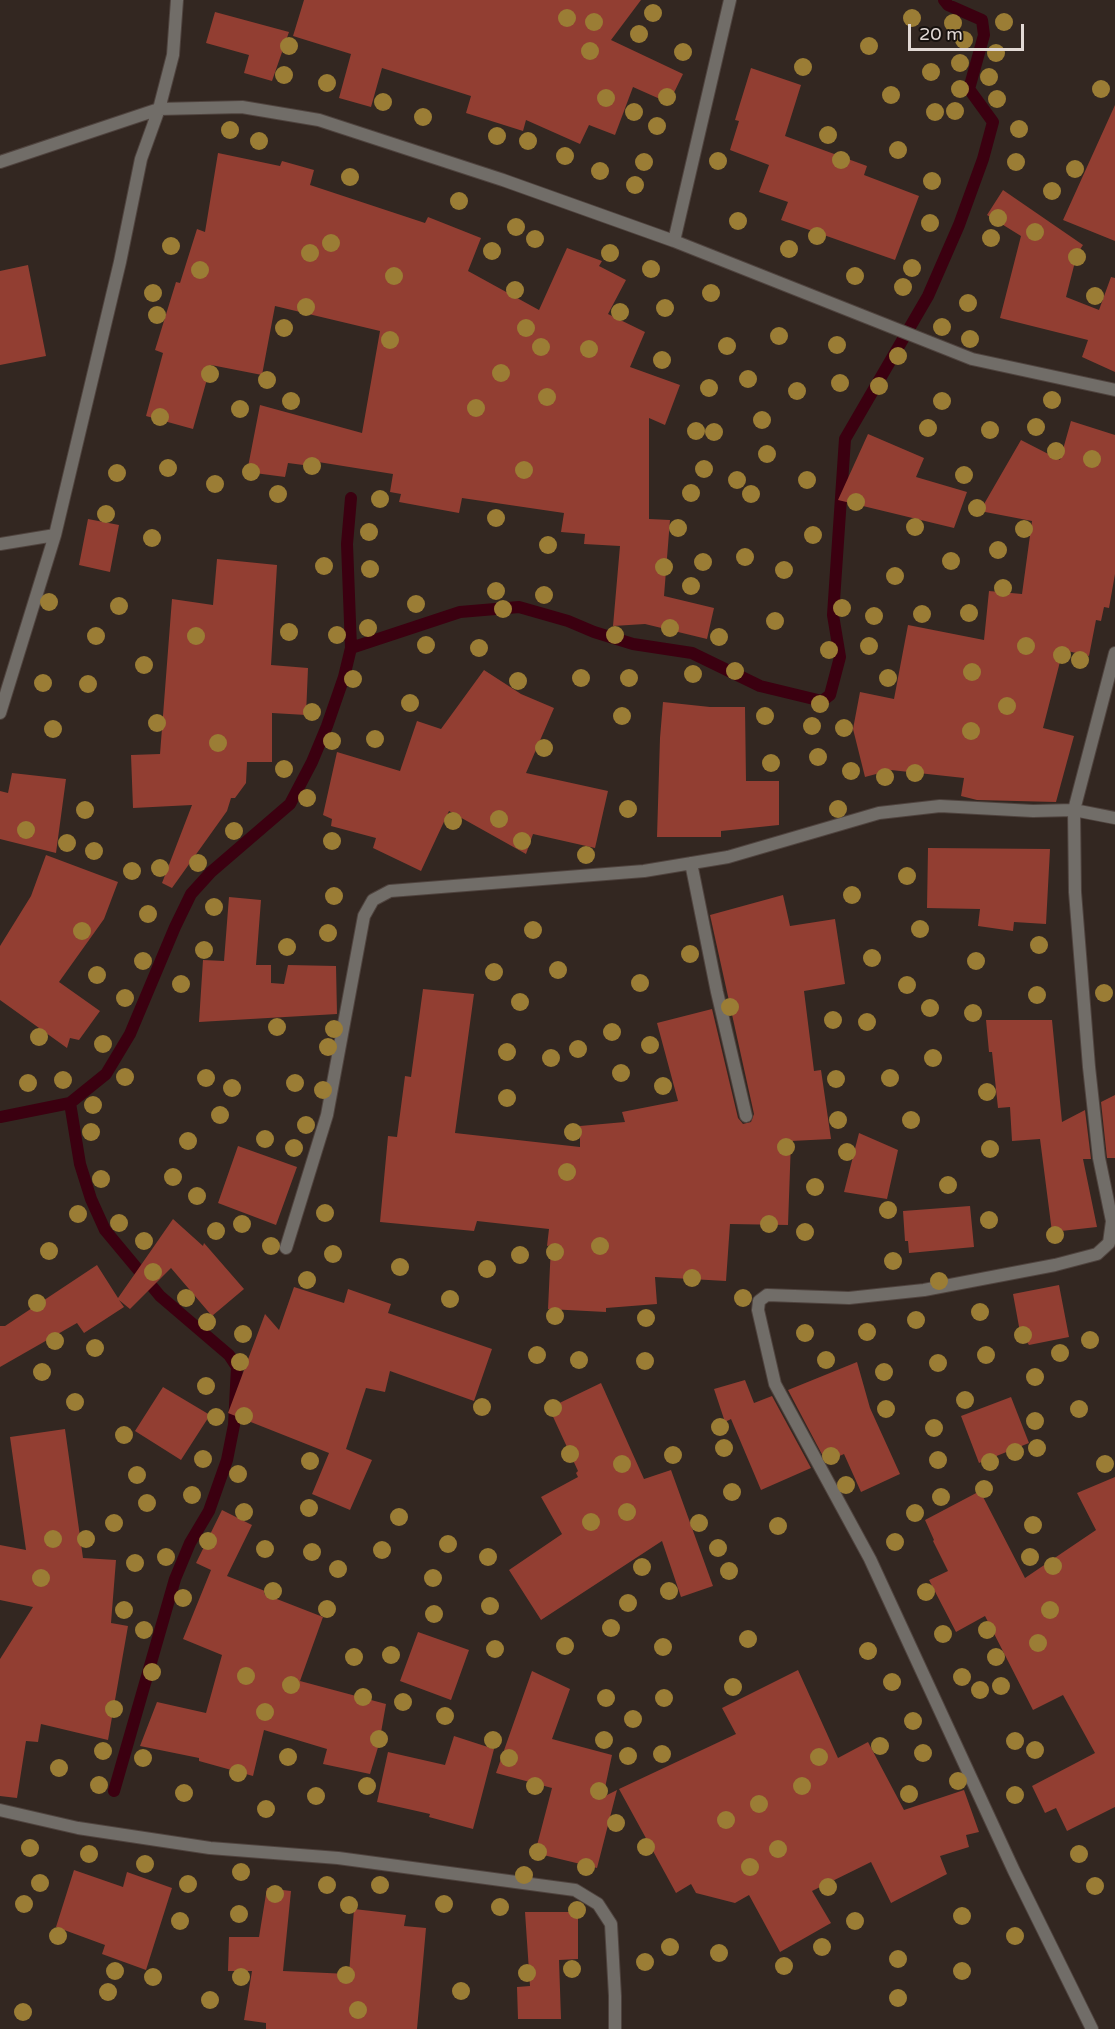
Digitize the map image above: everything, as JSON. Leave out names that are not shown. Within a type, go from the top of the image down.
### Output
[{"type":"street","points":[[0,713],[55,535],[120,262],[141,159],[159,109],[173,55],[177,0]]},
{"type":"street","points":[[674,241],[730,0]]},
{"type":"street","points":[[0,162],[159,109],[242,107],[319,120],[503,180],[674,241],[972,359],[1115,390]]},
{"type":"street","points":[[0,544],[55,535]]},
{"type":"street","points":[[1092,2029],[1014,1871],[870,1558],[776,1384],[758,1310],[759,1301],[767,1295],[849,1298],[924,1290],[1097,1254],[1109,1243],[1112,1221],[1099,1158],[1089,1067],[1075,892],[1074,810],[1115,653]]},
{"type":"street","points":[[285,1248],[327,1115],[364,916],[373,900],[390,891],[644,871],[728,857],[879,813],[940,806],[1034,811],[1074,810],[1115,818]]},
{"type":"street","points":[[691,863],[717,992],[746,1116]]},
{"type":"street","points":[[0,1810],[78,1828],[210,1848],[338,1858],[575,1890],[598,1905],[611,1924],[615,2029]]},
{"type":"building","points":[[304,0],[641,0],[611,40],[683,74],[669,103],[633,87],[615,135],[589,125],[580,144],[526,120],[523,131],[466,113],[471,96],[382,68],[371,107],[339,98],[351,54],[293,36]]},
{"type":"building","points":[[215,12],[289,32],[272,81],[244,73],[249,55],[206,43]]},
{"type":"building","points":[[751,68],[801,85],[785,136],[867,166],[864,175],[919,196],[895,260],[781,220],[788,202],[759,192],[769,165],[730,150],[739,121],[735,120]]},
{"type":"building","points":[[1115,105],[1115,241],[1063,220]]},
{"type":"building","points":[[218,153],[280,166],[282,161],[314,170],[310,185],[425,223],[428,217],[481,238],[468,271],[539,310],[567,248],[602,261],[599,266],[626,280],[608,314],[645,332],[630,367],[680,385],[665,425],[649,418],[649,519],[670,520],[664,596],[714,608],[707,639],[645,624],[613,626],[620,546],[584,544],[585,534],[561,532],[564,513],[462,498],[459,513],[399,502],[401,494],[390,492],[393,474],[312,461],[311,466],[288,463],[285,477],[247,472],[260,405],[362,433],[380,331],[275,306],[262,375],[211,365],[193,429],[146,416],[163,353],[155,350],[176,282],[180,283],[197,229],[205,232]]},
{"type":"building","points":[[1003,190],[1083,245],[1077,254],[1066,297],[1099,310],[1111,277],[1115,278],[1115,372],[1082,357],[1088,340],[1000,318],[1021,236],[987,215]]},
{"type":"building","points":[[28,265],[46,356],[0,365],[0,271]]},
{"type":"building","points":[[1071,421],[1115,435],[1115,574],[1109,608],[1104,607],[1101,621],[1096,620],[1089,656],[1063,650],[1043,728],[1074,736],[1056,802],[977,800],[961,796],[964,778],[891,770],[865,777],[853,729],[860,692],[894,699],[908,625],[984,640],[989,591],[1022,594],[1032,521],[980,511],[1021,440],[1060,460]]},
{"type":"building","points":[[868,434],[924,458],[916,477],[967,492],[954,528],[838,500]]},
{"type":"building","points":[[88,519],[119,525],[110,572],[79,565]]},
{"type":"building","points":[[217,559],[277,565],[271,665],[308,668],[306,715],[272,713],[272,762],[247,762],[246,783],[235,798],[231,798],[227,811],[172,888],[162,883],[192,805],[133,808],[131,755],[160,754],[172,599],[213,605]]},
{"type":"building","points":[[484,670],[521,694],[554,708],[526,773],[608,791],[595,848],[533,834],[526,854],[449,811],[421,871],[373,848],[376,838],[331,826],[332,819],[323,815],[337,752],[400,771],[417,721],[441,729]]},
{"type":"building","points":[[663,702],[710,707],[745,707],[746,781],[779,781],[779,825],[721,831],[721,837],[657,837]]},
{"type":"building","points":[[12,773],[66,779],[56,853],[0,839],[0,791],[8,793]]},
{"type":"building","points":[[928,848],[1050,849],[1046,924],[1014,922],[1013,931],[978,926],[980,909],[927,908]]},
{"type":"building","points":[[46,855],[118,882],[104,919],[59,982],[100,1011],[79,1040],[70,1038],[67,1048],[0,1000],[0,946],[31,896]]},
{"type":"building","points":[[783,895],[790,926],[835,919],[845,984],[804,991],[814,1071],[821,1070],[831,1139],[791,1141],[788,1225],[730,1224],[726,1281],[655,1277],[657,1304],[606,1308],[606,1312],[548,1309],[551,1245],[547,1246],[549,1229],[477,1221],[474,1231],[380,1222],[388,1136],[397,1137],[405,1076],[411,1077],[423,989],[474,994],[455,1133],[580,1147],[580,1126],[625,1122],[622,1112],[678,1101],[657,1023],[712,1009],[738,1118],[743,1124],[751,1122],[754,1114],[710,915]]},
{"type":"building","points":[[229,897],[261,900],[256,965],[271,965],[271,983],[284,984],[288,965],[336,966],[337,1014],[199,1022],[203,960],[224,961]]},
{"type":"building","points":[[986,1020],[1052,1020],[1062,1122],[1085,1110],[1091,1159],[1083,1159],[1097,1227],[1052,1232],[1040,1139],[1012,1141],[1010,1107],[998,1108]]},
{"type":"building","points":[[1115,1095],[1115,1158],[1107,1158],[1101,1102]]},
{"type":"building","points":[[859,1133],[898,1150],[887,1199],[844,1192]]},
{"type":"building","points":[[238,1146],[297,1167],[276,1225],[218,1203]]},
{"type":"building","points":[[970,1206],[974,1247],[909,1253],[908,1241],[905,1241],[903,1211]]},
{"type":"building","points":[[173,1219],[203,1246],[204,1243],[244,1289],[212,1316],[171,1268],[130,1309],[119,1300],[124,1307],[84,1333],[77,1323],[0,1367],[0,1326],[5,1326],[97,1265],[118,1298]]},
{"type":"building","points":[[1059,1285],[1069,1337],[1029,1345],[1020,1332],[1013,1294]]},
{"type":"building","points":[[294,1287],[344,1303],[348,1289],[391,1304],[388,1313],[492,1349],[474,1401],[390,1371],[385,1392],[366,1388],[346,1449],[372,1460],[350,1510],[312,1494],[329,1453],[228,1413],[265,1314],[279,1330]]},
{"type":"building","points":[[857,1362],[870,1408],[900,1474],[861,1492],[844,1454],[826,1462],[788,1390]]},
{"type":"building","points":[[745,1380],[754,1403],[772,1396],[811,1468],[761,1490],[731,1419],[725,1422],[714,1389]]},
{"type":"building","points":[[601,1383],[644,1479],[671,1470],[713,1586],[681,1597],[662,1541],[541,1620],[509,1570],[562,1534],[541,1497],[578,1477],[576,1473],[578,1471],[549,1408]]},
{"type":"building","points":[[163,1387],[210,1415],[181,1460],[135,1431]]},
{"type":"building","points":[[1011,1397],[1029,1443],[979,1463],[961,1416]]},
{"type":"building","points":[[65,1429],[83,1558],[116,1560],[111,1623],[128,1626],[108,1740],[41,1724],[38,1742],[26,1741],[17,1798],[0,1796],[0,1659],[33,1607],[0,1600],[0,1545],[26,1550],[10,1437]]},
{"type":"building","points":[[1115,1477],[1115,1807],[1067,1831],[1056,1808],[1045,1813],[1032,1786],[1095,1753],[1063,1695],[1033,1710],[985,1616],[956,1632],[929,1580],[948,1571],[925,1520],[980,1491],[1025,1578],[1096,1530],[1077,1493]]},
{"type":"building","points":[[222,1510],[252,1525],[227,1576],[265,1591],[264,1594],[323,1617],[300,1681],[386,1704],[379,1744],[370,1774],[323,1764],[327,1749],[264,1730],[253,1776],[199,1761],[199,1758],[140,1746],[157,1702],[206,1713],[222,1655],[183,1639],[211,1570],[196,1563]]},
{"type":"building","points":[[418,1632],[469,1650],[451,1700],[400,1681]]},
{"type":"building","points":[[798,1670],[838,1758],[868,1742],[904,1810],[964,1790],[979,1832],[966,1835],[969,1847],[940,1856],[947,1874],[891,1903],[871,1862],[812,1891],[831,1923],[780,1952],[749,1895],[735,1903],[696,1893],[691,1884],[676,1893],[619,1789],[736,1734],[722,1708]]},
{"type":"building","points":[[532,1671],[570,1689],[552,1739],[612,1755],[603,1797],[617,1790],[597,1868],[535,1853],[552,1788],[496,1773]]},
{"type":"building","points":[[454,1736],[494,1749],[473,1829],[429,1817],[430,1814],[377,1802],[388,1752],[445,1765]]},
{"type":"building","points":[[74,1870],[123,1887],[127,1872],[172,1888],[146,1970],[102,1954],[105,1945],[56,1927]]},
{"type":"building","points":[[267,1888],[291,1891],[283,1971],[349,1974],[354,1909],[406,1915],[404,1926],[426,1928],[417,2029],[266,2029],[266,2023],[244,2020],[252,1971],[228,1971],[229,1937],[259,1937]]},
{"type":"building","points":[[525,1912],[578,1912],[578,1959],[559,1960],[561,2019],[518,2019],[517,1987],[530,1986]]},
{"type":"waterway","points":[[351,648],[460,612],[519,607],[568,621],[633,644],[692,653],[760,686],[822,701],[830,695],[840,657],[833,615],[845,439],[928,296],[959,225],[983,159],[993,122],[969,89],[984,35],[982,20],[948,5],[944,0]]},
{"type":"waterway","points":[[0,1117],[70,1103],[106,1074],[130,1034],[191,894],[211,872],[290,804],[312,762],[327,726],[344,677],[351,648],[347,544],[351,498]]},
{"type":"waterway","points":[[70,1103],[80,1164],[91,1199],[105,1230],[160,1296],[229,1355],[237,1367],[234,1425],[227,1460],[209,1511],[190,1543],[175,1579],[114,1791]]}]
